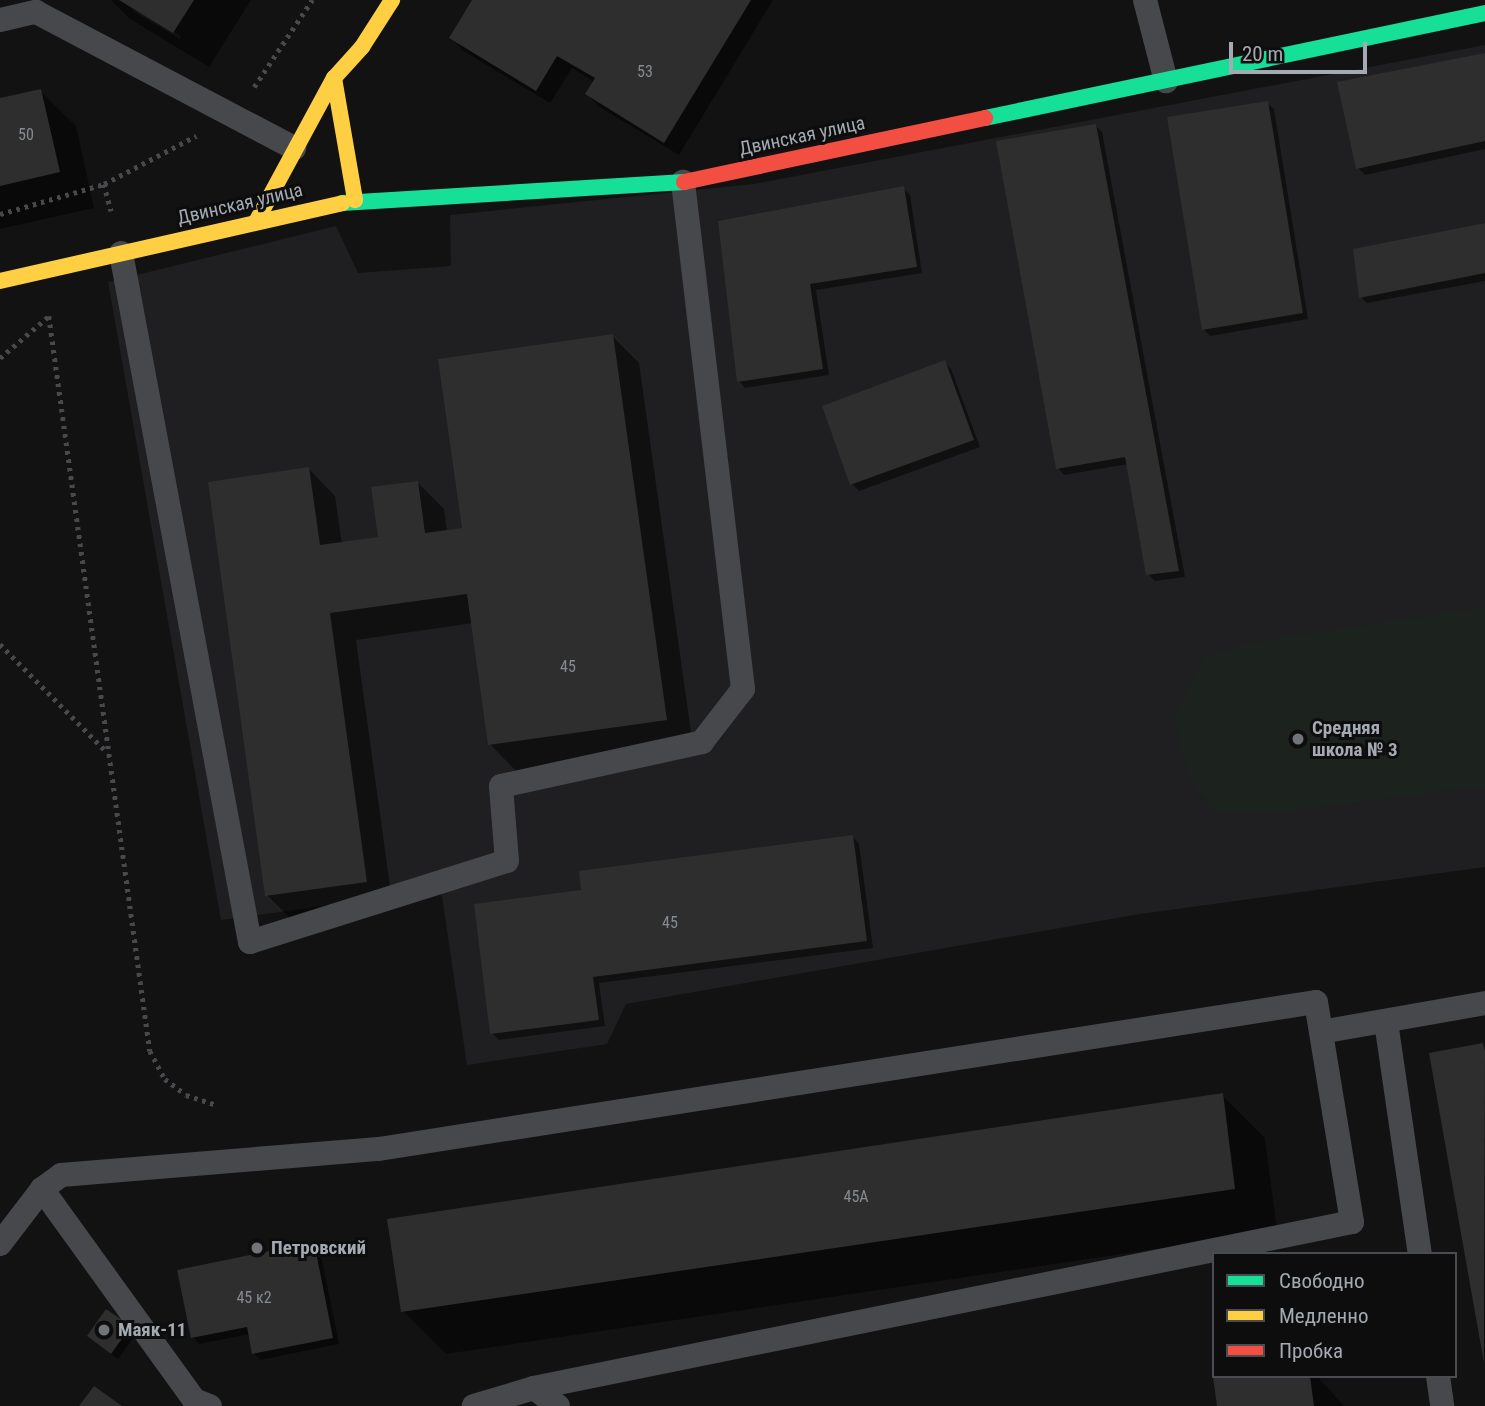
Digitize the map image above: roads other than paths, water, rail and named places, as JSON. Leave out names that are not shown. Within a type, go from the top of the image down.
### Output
[{"type":"street","points":[[256,222],[334,78],[362,47],[391,0]]},
{"type":"street","name":"Двинская улица","points":[[0,281],[355,200],[683,182],[1485,13]]},
{"type":"street","points":[[334,78],[355,200]]},
{"type":"lane","points":[[1145,0],[1166,81]]},
{"type":"lane","points":[[0,20],[40,6],[294,148]]},
{"type":"lane","points":[[121,253],[250,942],[507,861],[501,786],[702,742],[743,689],[683,182]]},
{"type":"lane","points":[[0,1244],[42,1189],[61,1175],[379,1149],[1316,1002],[1352,1222],[534,1388],[474,1406]]},
{"type":"lane","points":[[1321,1032],[1485,1003]]},
{"type":"lane","points":[[1386,1022],[1420,1252]]},
{"type":"lane","points":[[42,1189],[194,1400],[210,1406]]},
{"type":"lane","points":[[1438,1378],[1442,1406]]},
{"type":"lane","points":[[534,1388],[558,1406]]},
{"type":"place","name":"Средняя школа № 3","points":[[1298,739]]},
{"type":"place","name":"Петровский","points":[[257,1248]]},
{"type":"place","name":"Маяк-11","points":[[104,1330]]}]
